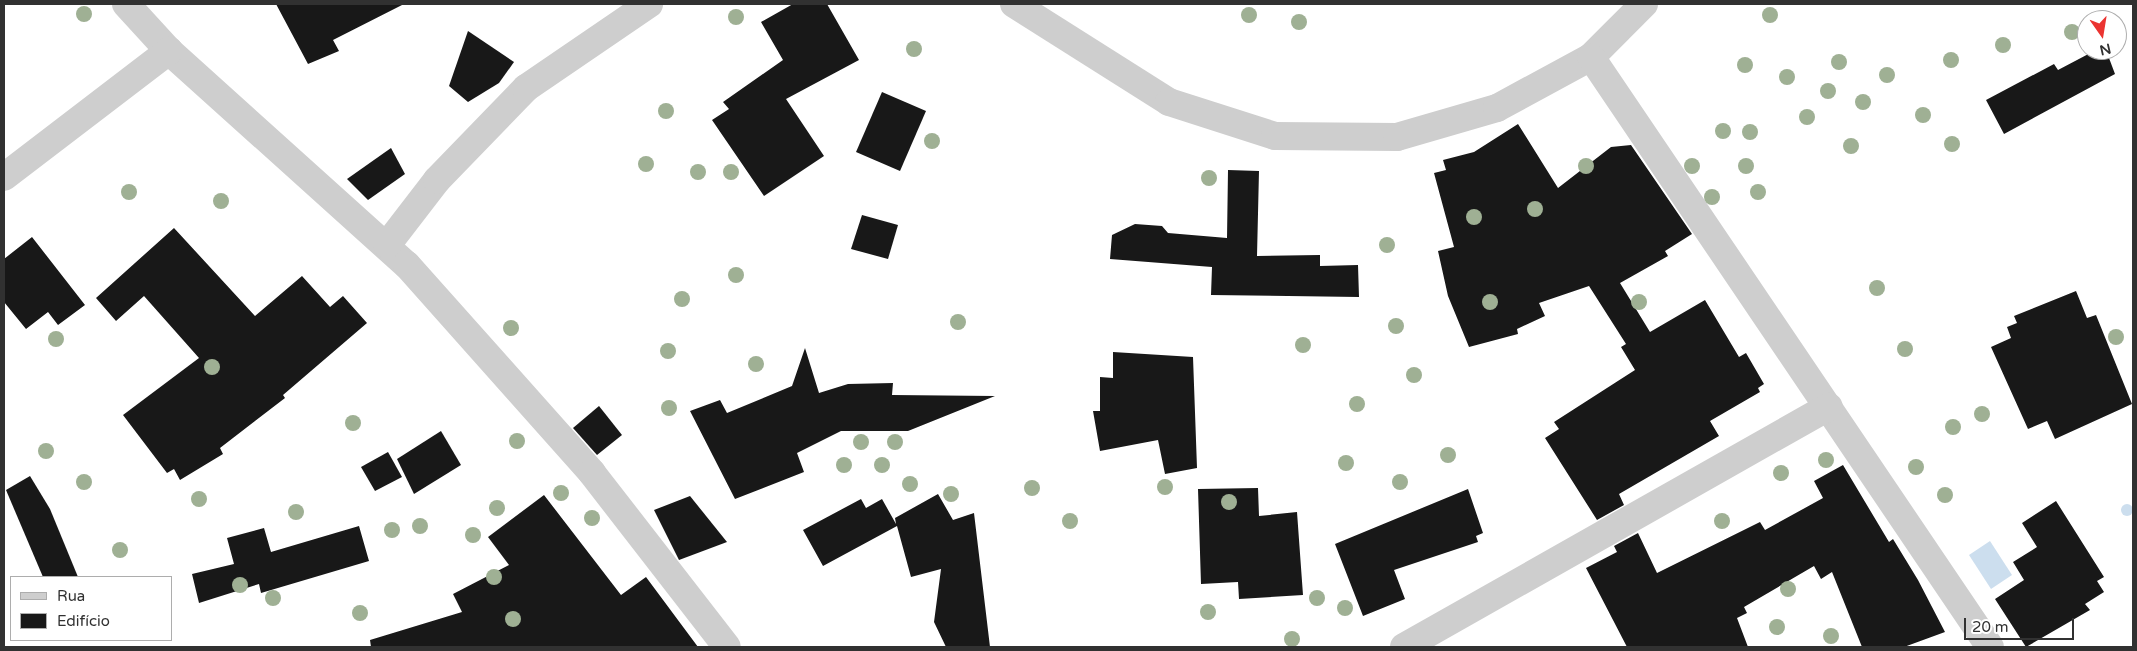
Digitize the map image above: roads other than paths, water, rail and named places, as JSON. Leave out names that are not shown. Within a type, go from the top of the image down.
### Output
[{"type":"street","points":[[126,4],[170,50],[387,245],[592,473],[727,647]]},
{"type":"street","points":[[387,245],[437,180],[526,88],[649,4]]},
{"type":"street","points":[[1014,4],[1169,102],[1275,136],[1397,137],[1497,108],[1591,57],[1644,4]]},
{"type":"street","points":[[4,177],[170,50]]},
{"type":"street","points":[[1591,57],[1990,647]]},
{"type":"street","points":[[1404,647],[1829,407]]},
{"type":"water","points":[[2125,504],[2129,504],[2133,510],[2129,516],[2125,516],[2121,512],[2121,508]]},
{"type":"water","points":[[1990,541],[2012,575],[1991,589],[1969,555]]}]
